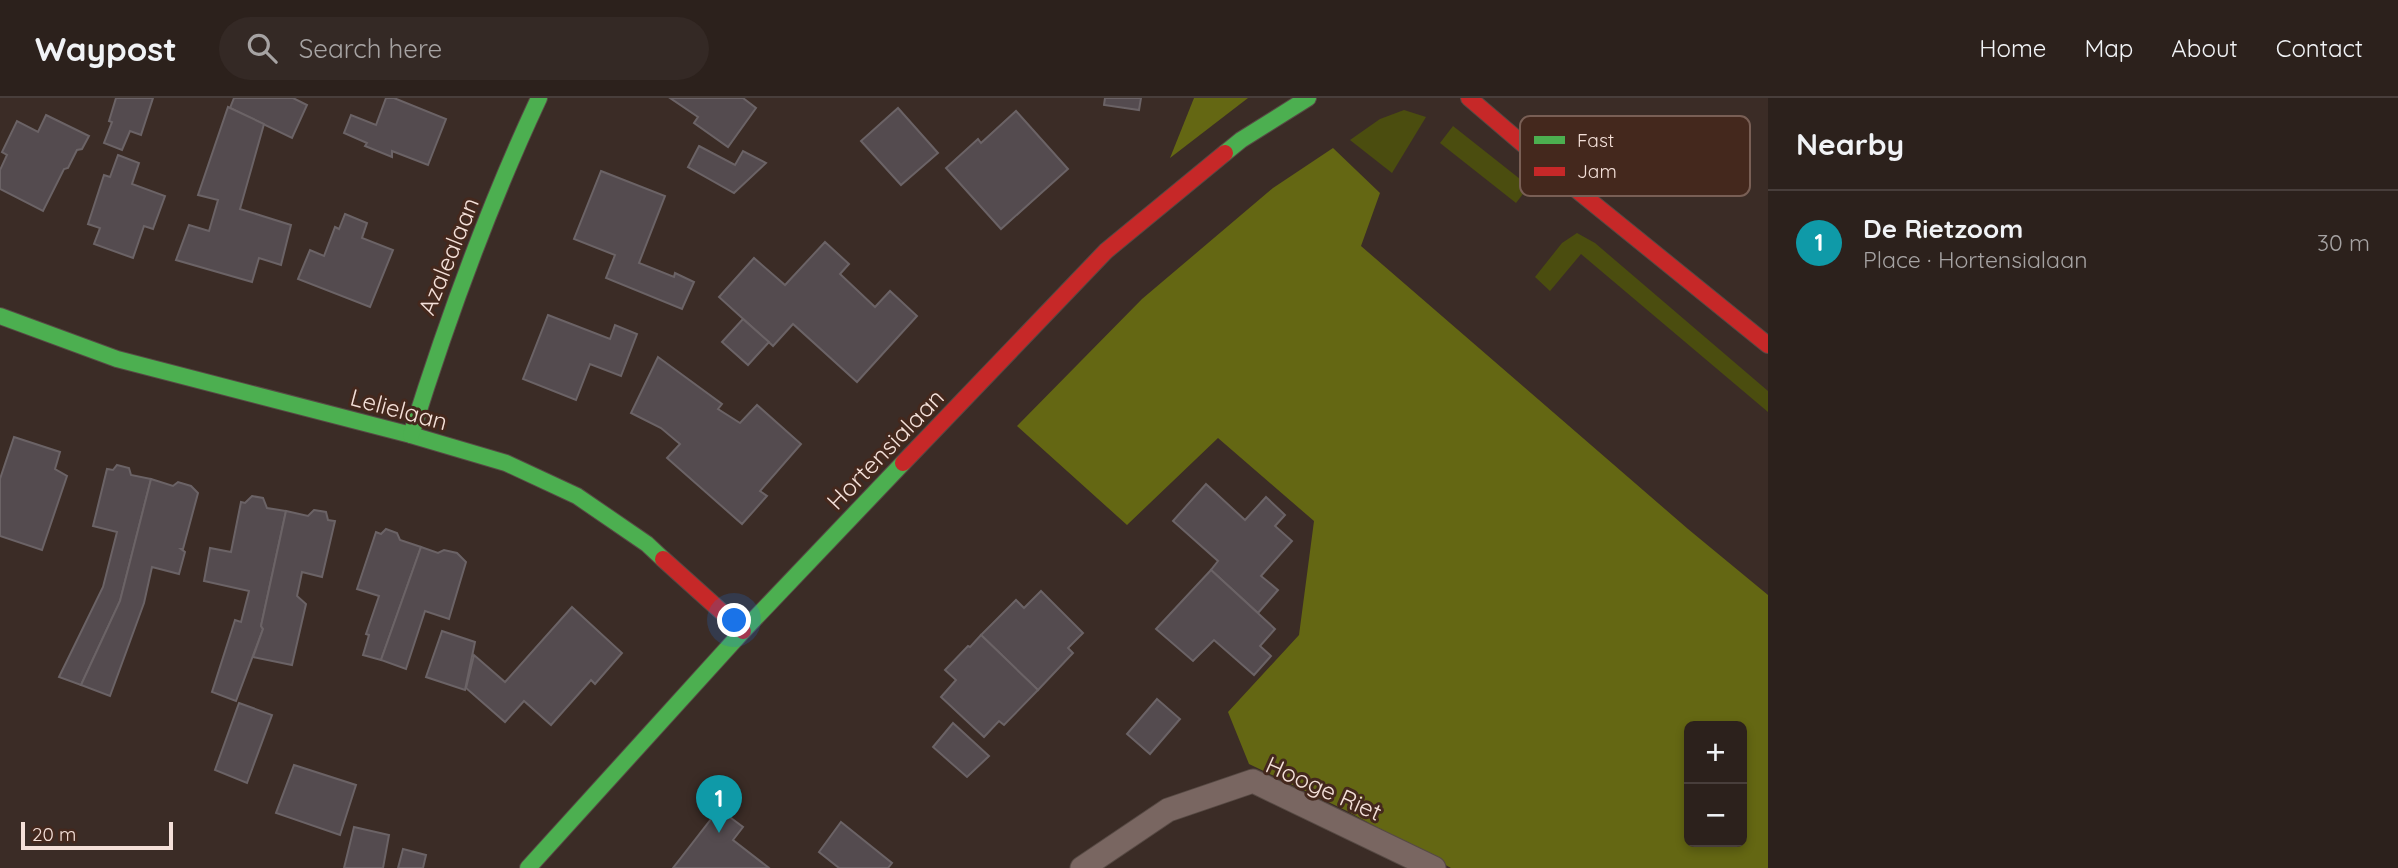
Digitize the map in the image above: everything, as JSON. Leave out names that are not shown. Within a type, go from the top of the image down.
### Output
[{"type":"street","name":"Azalealaan","points":[[411,435],[440,339],[518,142],[539,98]]},
{"type":"street","name":"Hortensialaan","points":[[528,868],[743,631],[1106,251],[1241,140],[1308,98]]},
{"type":"street","points":[[1469,98],[1520,142]]},
{"type":"street","points":[[1584,196],[1768,345]]},
{"type":"street","name":"Lelielaan","points":[[0,317],[117,359],[411,435],[506,463],[577,496],[647,544],[743,631]]},
{"type":"lane","name":"Hooge Riet","points":[[1082,868],[1168,810],[1253,781],[1434,868]]},
{"type":"shaded area","points":[[1194,98],[1248,98],[1170,158]]},
{"type":"shaded area","points":[[1404,110],[1426,117],[1392,173],[1350,140],[1380,119]]},
{"type":"shaded area","points":[[1453,126],[1520,179],[1521,196],[1516,203],[1440,143]]},
{"type":"shaded area","points":[[1333,148],[1380,193],[1361,246],[1768,595],[1768,868],[1451,868],[1347,811],[1249,764],[1228,712],[1299,635],[1314,521],[1218,438],[1127,525],[1017,426],[1142,299],[1273,188]]},
{"type":"shaded area","points":[[1577,233],[1595,243],[1768,391],[1768,412],[1581,254],[1550,291],[1535,277],[1562,243]]},
{"type":"building","points":[[116,98],[153,98],[141,135],[130,131],[122,150],[104,143],[112,122],[109,121]]},
{"type":"building","points":[[234,98],[293,98],[307,105],[292,138],[230,108]]},
{"type":"building","points":[[386,98],[394,98],[446,119],[428,165],[392,151],[392,157],[365,146],[367,143],[344,133],[351,115],[376,125]]},
{"type":"building","points":[[670,98],[743,98],[756,108],[728,147],[694,123],[698,117]]},
{"type":"building","points":[[1105,98],[1141,98],[1139,110],[1104,105]]},
{"type":"building","points":[[228,107],[264,124],[240,209],[291,225],[281,265],[259,258],[252,282],[176,260],[189,225],[209,231],[218,200],[198,195]]},
{"type":"building","points":[[898,108],[938,153],[901,185],[861,141]]},
{"type":"building","points":[[1016,111],[1068,169],[1001,229],[946,168],[978,139],[981,143]]},
{"type":"building","points":[[46,115],[89,136],[82,149],[77,150],[68,168],[64,169],[43,211],[0,189],[0,170],[7,155],[2,152],[17,121],[38,132]]},
{"type":"building","points":[[699,146],[735,165],[743,151],[766,163],[734,193],[688,167]]},
{"type":"building","points":[[118,155],[139,163],[132,184],[165,196],[153,229],[144,226],[133,258],[94,244],[100,228],[88,224],[104,175],[110,177]]},
{"type":"building","points":[[601,171],[665,196],[639,263],[674,277],[675,273],[694,282],[682,309],[606,278],[615,255],[574,239]]},
{"type":"building","points":[[345,214],[367,223],[362,238],[393,250],[370,307],[298,279],[310,250],[324,256],[335,227],[339,229]]},
{"type":"building","points":[[825,242],[849,264],[840,274],[875,307],[890,291],[917,316],[857,382],[793,324],[773,346],[719,297],[754,258],[785,285]]},
{"type":"building","points":[[548,315],[610,339],[615,325],[637,334],[621,376],[590,364],[576,400],[523,379]]},
{"type":"building","points":[[743,319],[769,342],[748,365],[722,342]]},
{"type":"building","points":[[658,357],[722,404],[718,409],[740,423],[757,405],[801,444],[760,491],[767,496],[742,524],[667,458],[680,444],[661,428],[631,413]]},
{"type":"building","points":[[14,437],[60,452],[55,469],[67,476],[42,550],[0,536],[0,479]]},
{"type":"building","points":[[117,465],[129,468],[131,475],[151,479],[120,601],[81,685],[59,677],[103,587],[117,532],[93,526],[107,469],[113,470]]},
{"type":"building","points":[[151,479],[173,486],[178,482],[191,486],[198,493],[181,549],[185,552],[179,574],[152,567],[144,603],[110,696],[81,685],[120,601]]},
{"type":"building","points":[[1206,484],[1245,520],[1266,497],[1285,515],[1275,526],[1292,541],[1261,576],[1278,590],[1258,613],[1211,570],[1218,561],[1173,521]]},
{"type":"building","points":[[252,496],[263,498],[267,508],[286,511],[261,626],[263,629],[236,701],[212,692],[235,620],[241,622],[249,591],[204,581],[210,548],[231,552],[241,502],[245,503]]},
{"type":"building","points":[[314,510],[326,512],[328,520],[335,521],[322,577],[302,572],[297,596],[306,604],[292,665],[253,657],[263,629],[261,626],[286,511],[308,516]]},
{"type":"building","points":[[386,529],[397,533],[400,540],[421,547],[381,660],[363,655],[369,635],[366,634],[379,596],[357,589],[376,532],[381,534]]},
{"type":"building","points":[[421,547],[438,553],[444,550],[457,553],[466,562],[449,619],[425,611],[406,669],[381,660]]},
{"type":"building","points":[[1211,570],[1275,629],[1260,646],[1271,656],[1254,675],[1214,640],[1193,661],[1156,629]]},
{"type":"building","points":[[1041,591],[1083,633],[1068,648],[1073,653],[1038,690],[981,635],[1016,600],[1024,608]]},
{"type":"building","points":[[572,607],[622,653],[595,684],[591,680],[551,725],[524,701],[505,722],[466,688],[474,655],[505,682]]},
{"type":"building","points":[[442,631],[475,642],[465,690],[426,677]]},
{"type":"building","points":[[981,635],[1038,690],[1004,725],[999,721],[984,737],[941,697],[956,680],[945,670]]},
{"type":"building","points":[[1157,699],[1180,719],[1150,754],[1127,734]]},
{"type":"building","points":[[239,703],[272,715],[247,783],[215,770]]},
{"type":"building","points":[[953,723],[989,756],[967,777],[933,747]]},
{"type":"building","points":[[294,765],[356,785],[340,835],[276,813]]},
{"type":"building","points":[[719,809],[743,827],[733,840],[769,868],[673,868]]},
{"type":"building","points":[[841,822],[892,863],[888,868],[839,868],[819,852]]},
{"type":"building","points":[[354,827],[389,835],[383,868],[344,868]]},
{"type":"building","points":[[403,849],[426,855],[423,868],[398,868]]},
{"type":"traffic: fast","points":[[411,435],[469,264],[539,98]]},
{"type":"traffic: fast","points":[[1225,153],[1308,98]]},
{"type":"traffic: fast","points":[[0,316],[117,359],[411,435],[506,463],[577,496],[647,544],[663,559]]},
{"type":"traffic: fast","points":[[528,868],[743,631],[903,463]]},
{"type":"traffic: jam","points":[[1469,98],[1520,142]]},
{"type":"traffic: jam","points":[[903,463],[1106,251],[1225,153]]},
{"type":"traffic: jam","points":[[1584,196],[1768,345]]},
{"type":"traffic: jam","points":[[663,559],[743,631]]},
{"type":"place","name":"De Rietzoom","points":[[719,833]]}]
